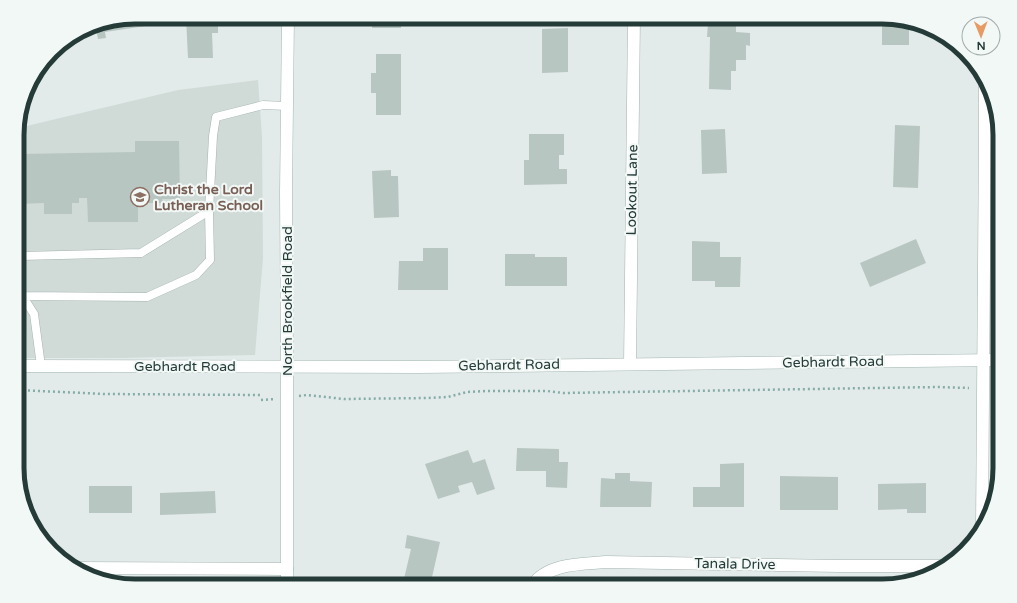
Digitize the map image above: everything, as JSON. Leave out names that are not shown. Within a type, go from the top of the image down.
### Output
[{"type":"street","name":"North Brookfield Road","points":[[287,579],[288,366],[286,192],[288,24]]},
{"type":"street","name":"Lookout Lane","points":[[630,364],[634,24]]},
{"type":"street","points":[[982,517],[985,94]]},
{"type":"street","name":"Gebhardt Road","points":[[24,366],[419,367],[993,360]]},
{"type":"street","name":"Tanala Drive","points":[[539,579],[548,572],[561,567],[577,564],[606,562],[934,566]]},
{"type":"street","points":[[87,568],[287,569]]},
{"type":"lane","points":[[24,294],[147,297],[196,275],[210,260],[213,136],[216,117],[263,105],[287,106]]},
{"type":"lane","points":[[24,256],[141,253],[210,211]]},
{"type":"lane","points":[[24,301],[34,314],[40,366]]},
{"type":"path","points":[[261,400],[307,395],[344,398],[428,398],[448,397],[467,392],[500,390],[547,391],[563,393],[938,386],[984,389]]},
{"type":"path","points":[[24,390],[113,394],[260,395]]},
{"type":"shaded area","name":"Christ the Lord Lutheran School","points":[[258,80],[262,136],[263,258],[255,355],[121,358],[24,358],[25,126],[178,90]]},
{"type":"building","points":[[146,24],[146,26],[105,32],[106,38],[98,39],[97,31],[113,26]]},
{"type":"building","points":[[186,24],[218,24],[218,33],[212,33],[213,58],[188,58]]},
{"type":"building","points":[[372,24],[401,24],[401,28],[372,28]]},
{"type":"building","points":[[708,24],[736,24],[736,32],[750,33],[750,46],[746,45],[746,60],[736,60],[736,71],[731,71],[731,90],[709,89],[710,37],[707,37]]},
{"type":"building","points":[[882,24],[909,28],[909,45],[882,45]]},
{"type":"building","points":[[568,28],[568,72],[542,73],[542,29]]},
{"type":"building","points":[[376,54],[401,54],[401,115],[376,115],[376,93],[371,93],[371,73],[376,73]]},
{"type":"building","points":[[895,125],[920,126],[918,188],[893,187]]},
{"type":"building","points":[[725,129],[727,173],[702,174],[701,130]]},
{"type":"building","points":[[529,134],[564,134],[564,155],[559,155],[559,169],[567,169],[567,184],[524,185],[524,160],[529,160]]},
{"type":"building","points":[[135,141],[179,141],[180,199],[162,199],[163,203],[138,203],[138,222],[88,222],[87,198],[79,198],[79,203],[72,203],[72,214],[44,214],[44,203],[24,204],[24,154],[135,152]]},
{"type":"building","points":[[391,170],[391,176],[398,176],[399,217],[374,218],[372,171]]},
{"type":"building","points":[[916,239],[926,263],[870,287],[860,263]]},
{"type":"building","points":[[692,241],[720,242],[720,257],[741,257],[740,287],[715,287],[715,281],[692,281]]},
{"type":"building","points":[[423,248],[448,248],[448,290],[398,290],[399,261],[423,261]]},
{"type":"building","points":[[505,254],[535,254],[535,257],[567,257],[567,286],[505,286]]},
{"type":"building","points":[[517,448],[559,449],[559,462],[568,462],[567,488],[546,487],[546,471],[516,471]]},
{"type":"building","points":[[468,450],[473,463],[485,459],[495,489],[477,495],[472,482],[458,486],[460,492],[438,499],[425,464]]},
{"type":"building","points":[[744,463],[744,507],[693,507],[693,487],[720,487],[720,464]]},
{"type":"building","points":[[615,473],[630,473],[630,481],[652,482],[651,507],[600,507],[601,478],[615,479]]},
{"type":"building","points":[[780,476],[838,477],[838,510],[780,510]]},
{"type":"building","points":[[926,483],[926,513],[907,513],[907,509],[878,510],[878,484]]},
{"type":"building","points":[[89,486],[132,486],[132,513],[89,513]]},
{"type":"building","points":[[215,491],[216,513],[160,515],[160,493]]},
{"type":"building","points":[[407,535],[440,542],[432,579],[404,579],[411,549],[405,548]]},
{"type":"place","name":"Christ the Lord Lutheran School","points":[[140,197]]}]
